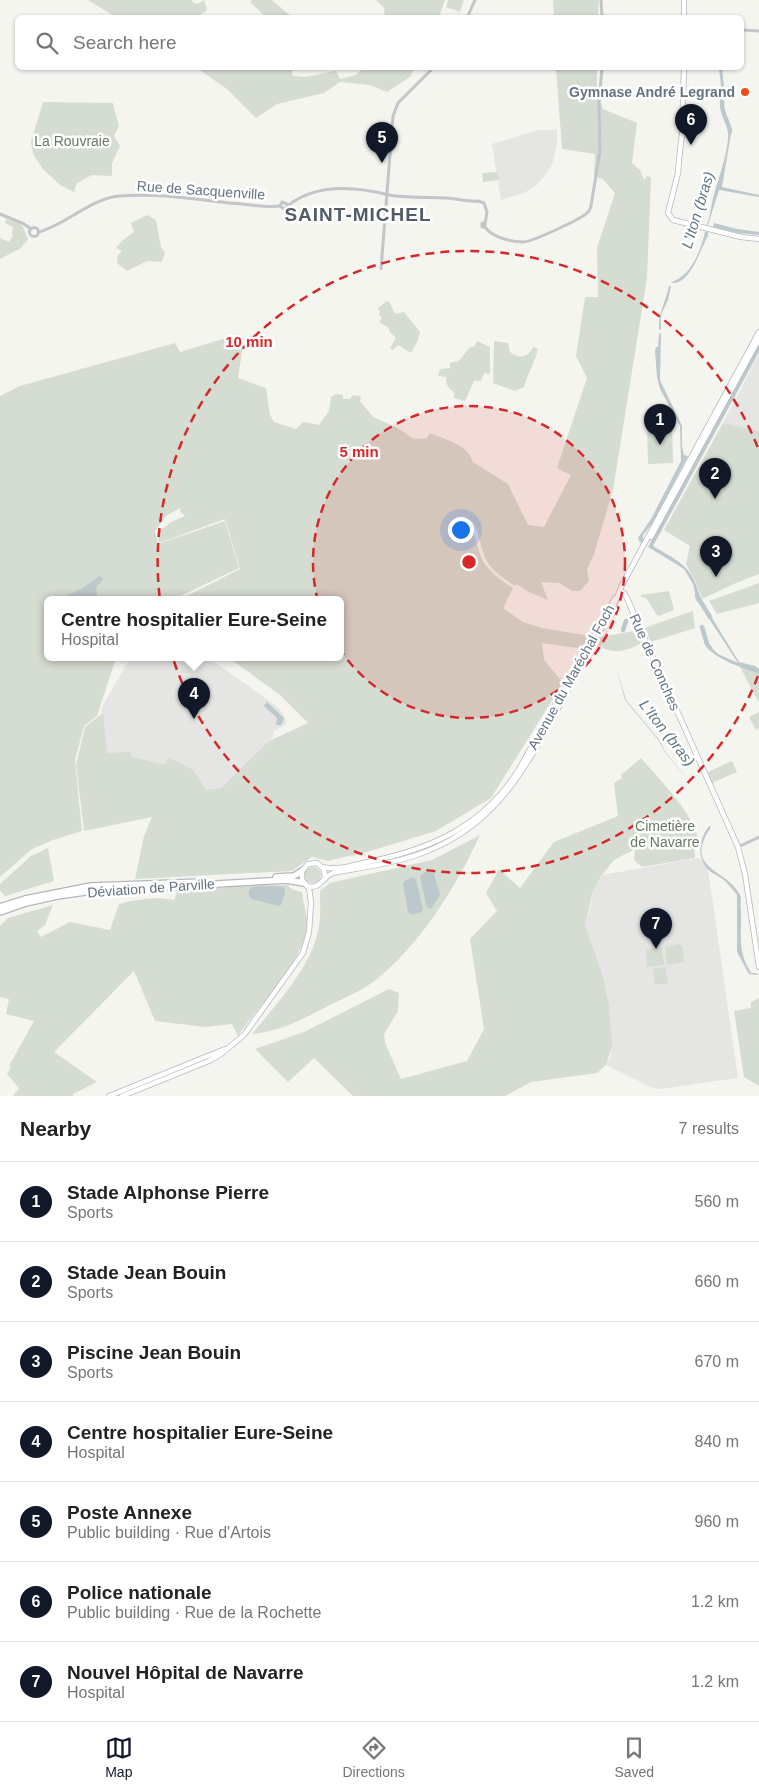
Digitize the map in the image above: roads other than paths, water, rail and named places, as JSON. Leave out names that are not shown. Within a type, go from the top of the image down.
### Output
[{"type":"highway","name":"Déviation de Parville","points":[[0,907],[40,895],[91,886],[291,876],[302,871]]},
{"type":"highway","name":"Déviation de Parville","points":[[0,912],[26,903],[92,891],[286,880],[306,884]]},
{"type":"main road","points":[[684,0],[684,15]]},
{"type":"main road","points":[[684,70],[682,137],[678,174],[668,214],[673,220],[741,237],[759,239]]},
{"type":"main road","name":"Avenue du Maréchal Foch","points":[[620,592],[622,584],[759,332]]},
{"type":"main road","name":"Avenue du Maréchal Foch","points":[[526,762],[586,659],[620,592],[759,339]]},
{"type":"main road","name":"Rue de Conches","points":[[620,592],[626,596],[738,847],[745,874],[759,967]]},
{"type":"main road","points":[[312,902],[306,884],[301,877],[302,871],[306,866],[311,863],[323,868],[338,868],[419,850],[444,839],[488,807],[526,762]]},
{"type":"main road","points":[[122,1096],[199,1066],[221,1054],[244,1036],[303,953],[309,932],[312,902],[316,890],[325,878],[333,873],[414,856],[450,840],[478,822],[494,808],[511,788],[526,762]]},
{"type":"main road","points":[[323,868],[325,878]]},
{"type":"main road","points":[[306,884],[313,887],[319,886]]},
{"type":"main road","points":[[109,1096],[231,1047]]},
{"type":"street","points":[[468,15],[475,0]]},
{"type":"street","points":[[601,0],[602,15]]},
{"type":"street","points":[[744,30],[759,31]]},
{"type":"street","points":[[381,269],[394,110],[398,103],[431,70]]},
{"type":"street","points":[[386,193],[484,203],[487,209],[485,225],[488,232],[498,237],[524,242],[552,231],[588,212],[591,206],[600,150],[599,103],[602,70]]},
{"type":"street","name":"Rue de Sacquenville","points":[[39,232],[52,228],[106,199],[119,196],[177,197],[280,206],[282,202],[287,204],[322,190],[347,189],[386,193]]},
{"type":"street","points":[[0,214],[31,229],[35,228],[39,232],[37,236],[33,237],[30,233],[31,229]]},
{"type":"street","points":[[738,847],[759,837]]},
{"type":"waterway","name":"L'Iton (bras)","points":[[722,102],[730,132]]},
{"type":"waterway","name":"L'Iton (bras)","points":[[697,596],[710,617]]},
{"type":"waterway","name":"L'Iton (bras)","points":[[623,630],[626,621]]},
{"type":"waterway","name":"L'Iton (bras)","points":[[702,627],[710,648]]},
{"type":"place","name":"Gymnase André Legrand","points":[[745,92]]},
{"type":"place","name":"Police nationale","points":[[691,145]]},
{"type":"place","name":"Poste Annexe","points":[[382,163]]},
{"type":"place","name":"Stade Alphonse Pierre","points":[[660,445]]},
{"type":"place","name":"Stade Jean Bouin","points":[[715,499]]},
{"type":"place","name":"Piscine Jean Bouin","points":[[716,577]]},
{"type":"place","name":"Centre hospitalier Eure-Seine","points":[[194,719]]},
{"type":"place","name":"Nouvel Hôpital de Navarre","points":[[656,949]]},
{"type":"district","name":"SAINT-MICHEL","points":[[358,214]]},
{"type":"park label","name":"La Rouvraie","points":[[72,141]]},
{"type":"park label","name":"Cimetière de Navarre","points":[[665,834]]}]
